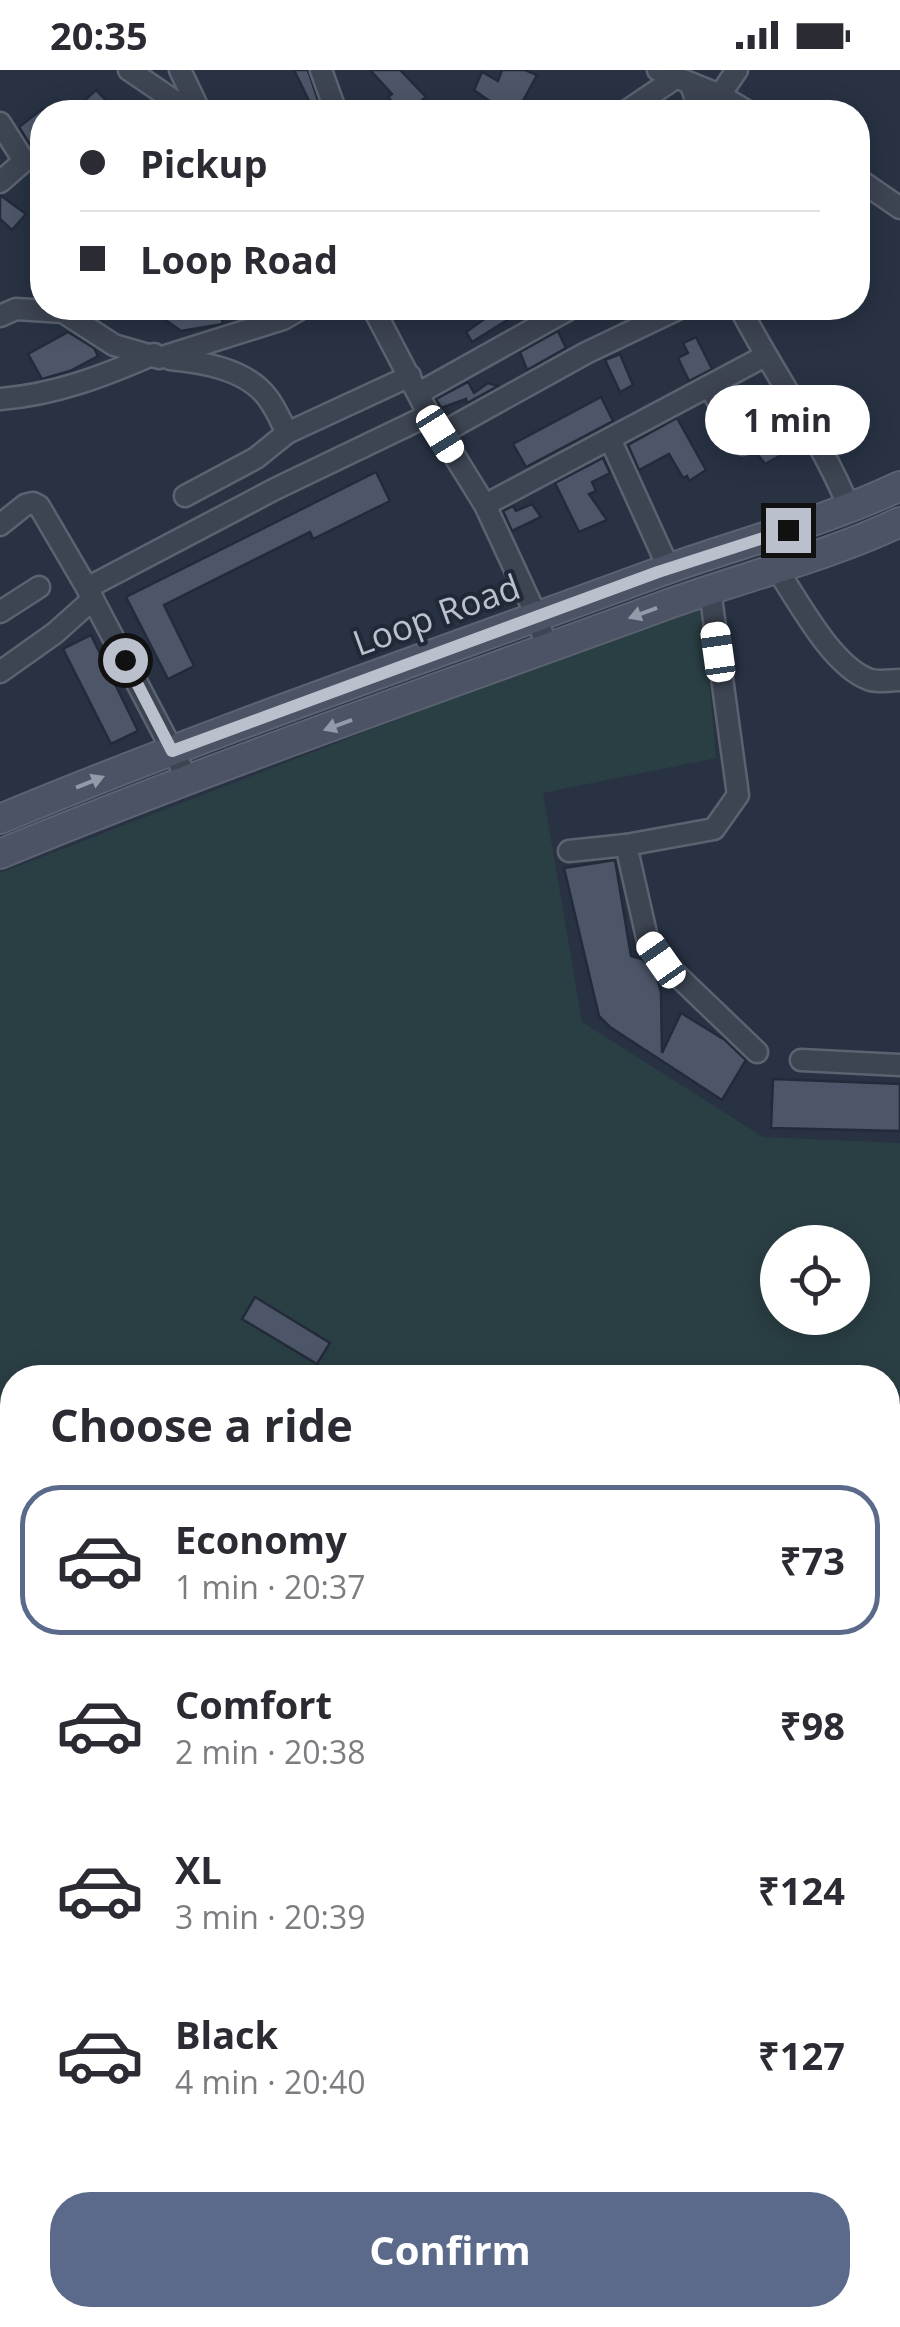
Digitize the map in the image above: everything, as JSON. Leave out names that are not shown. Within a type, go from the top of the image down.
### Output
[{"type":"main road","name":"Loop Road","points":[[0,819],[172,751],[537,617],[850,510],[900,486]]},
{"type":"main road","name":"Loop Road","points":[[0,854],[188,780],[547,648],[862,540],[900,522]]},
{"type":"street","points":[[129,70],[173,100]]},
{"type":"street","points":[[180,70],[194,100]]},
{"type":"street","points":[[321,70],[332,100]]},
{"type":"street","points":[[716,70],[720,95]]},
{"type":"street","points":[[720,95],[737,70]]},
{"type":"street","points":[[674,78],[728,100]]},
{"type":"street","points":[[642,100],[674,78]]},
{"type":"street","points":[[674,78],[691,100]]},
{"type":"street","points":[[0,123],[24,161],[0,182]]},
{"type":"street","points":[[870,192],[900,208]]},
{"type":"street","points":[[0,316],[16,310],[30,311]]},
{"type":"street","points":[[76,320],[114,344],[237,374],[265,394],[287,433]]},
{"type":"street","points":[[0,399],[34,396],[283,320]]},
{"type":"street","points":[[379,320],[429,415],[485,506],[537,617],[547,648]]},
{"type":"street","points":[[185,496],[256,458],[287,433],[414,384],[547,320]]},
{"type":"street","points":[[440,434],[655,320]]},
{"type":"street","points":[[746,320],[832,466],[850,510]]},
{"type":"street","points":[[485,506],[765,356]]},
{"type":"street","points":[[708,386],[743,444]]},
{"type":"street","points":[[0,672],[55,634],[90,593],[275,489],[429,415]]},
{"type":"street","points":[[610,439],[670,569]]},
{"type":"street","points":[[0,524],[25,505],[39,506],[90,593],[188,780]]},
{"type":"street","points":[[776,568],[819,632],[850,669],[872,681],[900,680]]},
{"type":"street","points":[[0,612],[39,587]]},
{"type":"street","points":[[569,851],[626,846],[714,829],[738,795],[710,590]]},
{"type":"street","points":[[626,846],[648,942],[661,960],[757,1052]]},
{"type":"street","points":[[801,1060],[900,1064]]},
{"type":"green space","points":[[702,602],[716,758],[543,793],[582,1022],[763,1137],[900,1143],[900,1365],[0,1365],[0,873]]},
{"type":"building","points":[[294,70],[308,70],[318,100],[309,100]]},
{"type":"building","points":[[370,70],[400,70],[426,97],[391,100],[388,97],[392,94]]},
{"type":"building","points":[[502,70],[525,70],[537,75],[523,100],[488,100],[474,90],[482,72],[498,81]]},
{"type":"building","points":[[96,90],[106,100],[85,100]]},
{"type":"building","points":[[30,118],[30,145],[19,127]]},
{"type":"building","points":[[0,195],[26,214],[12,230],[0,219]]},
{"type":"building","points":[[165,320],[222,320],[223,324],[181,331]]},
{"type":"building","points":[[483,320],[508,320],[472,342],[466,332]]},
{"type":"building","points":[[558,331],[566,348],[527,370],[520,352]]},
{"type":"building","points":[[68,332],[94,348],[98,356],[70,371],[42,379],[28,354]]},
{"type":"building","points":[[696,337],[712,369],[689,381],[678,358],[688,353],[683,343]]},
{"type":"building","points":[[620,354],[633,385],[620,392],[605,360]]},
{"type":"building","points":[[468,382],[474,393],[488,383],[498,386],[467,403],[466,399],[441,408],[436,399]]},
{"type":"building","points":[[601,397],[613,421],[526,467],[513,444]]},
{"type":"building","points":[[764,407],[792,449],[765,464],[755,451],[755,438],[744,419]]},
{"type":"building","points":[[677,418],[706,470],[689,481],[687,476],[683,478],[669,454],[639,470],[628,445]]},
{"type":"building","points":[[603,458],[610,473],[592,482],[596,491],[589,494],[607,520],[579,532],[555,483]]},
{"type":"building","points":[[376,472],[390,501],[313,539],[310,532],[164,605],[194,666],[168,679],[126,597]]},
{"type":"building","points":[[532,504],[541,517],[512,531],[503,511],[513,506],[516,511]]},
{"type":"building","points":[[91,635],[138,731],[111,744],[63,649]]},
{"type":"building","points":[[615,860],[631,956],[648,965],[661,992],[662,1053],[681,1013],[725,1040],[746,1060],[722,1100],[599,1016],[564,868]]},
{"type":"building","points":[[773,1079],[900,1084],[900,1131],[771,1128]]},
{"type":"building","points":[[255,1297],[330,1343],[317,1364],[242,1319]]},
{"type":"route","points":[[125,660],[172,751],[658,572],[788,530]]}]
